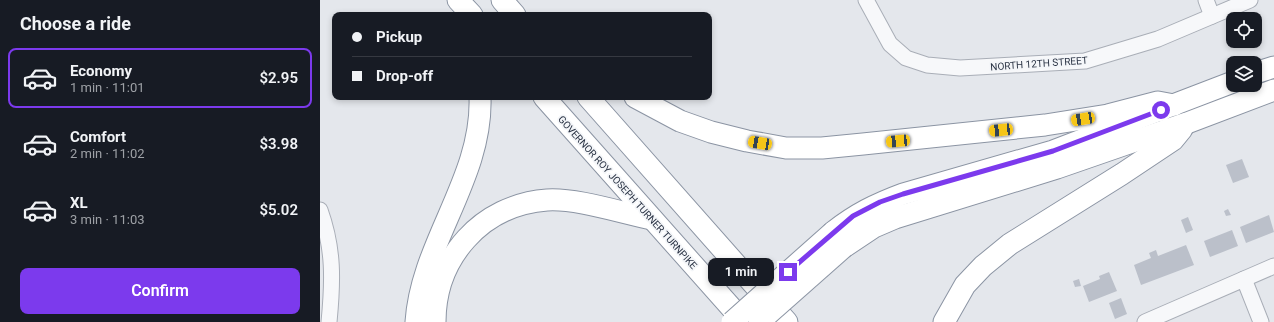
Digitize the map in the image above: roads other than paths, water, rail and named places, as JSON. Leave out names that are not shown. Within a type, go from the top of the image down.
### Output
[{"type":"highway","points":[[502,0],[512,12]]},
{"type":"highway","points":[[1262,71],[1274,67]]},
{"type":"highway","points":[[758,322],[839,240],[853,216],[880,202],[1053,151],[1226,85]]},
{"type":"highway","points":[[732,322],[839,240],[895,218],[1057,168],[1187,123],[1274,90]]},
{"type":"highway","points":[[416,322],[417,302],[423,281],[466,175],[472,156],[477,131],[480,100]]},
{"type":"highway","name":"GOVERNOR ROY JOSEPH TURNER TURNPIKE","points":[[547,100],[744,322]]},
{"type":"highway","points":[[591,100],[787,322]]},
{"type":"highway","points":[[641,100],[680,121],[711,132],[747,141],[786,148],[822,148],[856,145],[1045,125],[1108,115],[1158,102],[1174,104]]},
{"type":"highway","points":[[944,322],[965,285],[983,266],[1010,244],[1122,174],[1173,140],[1187,123]]},
{"type":"highway","points":[[435,322],[438,291],[443,273],[463,242],[478,227],[497,215],[521,206],[547,200],[576,203],[652,219]]},
{"type":"street","points":[[1206,0],[1212,16]]},
{"type":"street","name":"NORTH 12TH STREET","points":[[868,4],[890,44],[906,58],[928,65],[960,68],[1085,61],[1158,39],[1250,0]]},
{"type":"street","points":[[320,210],[331,249],[333,283],[329,322]]},
{"type":"street","points":[[1145,322],[1274,266]]},
{"type":"street","points":[[1244,279],[1261,322]]}]
